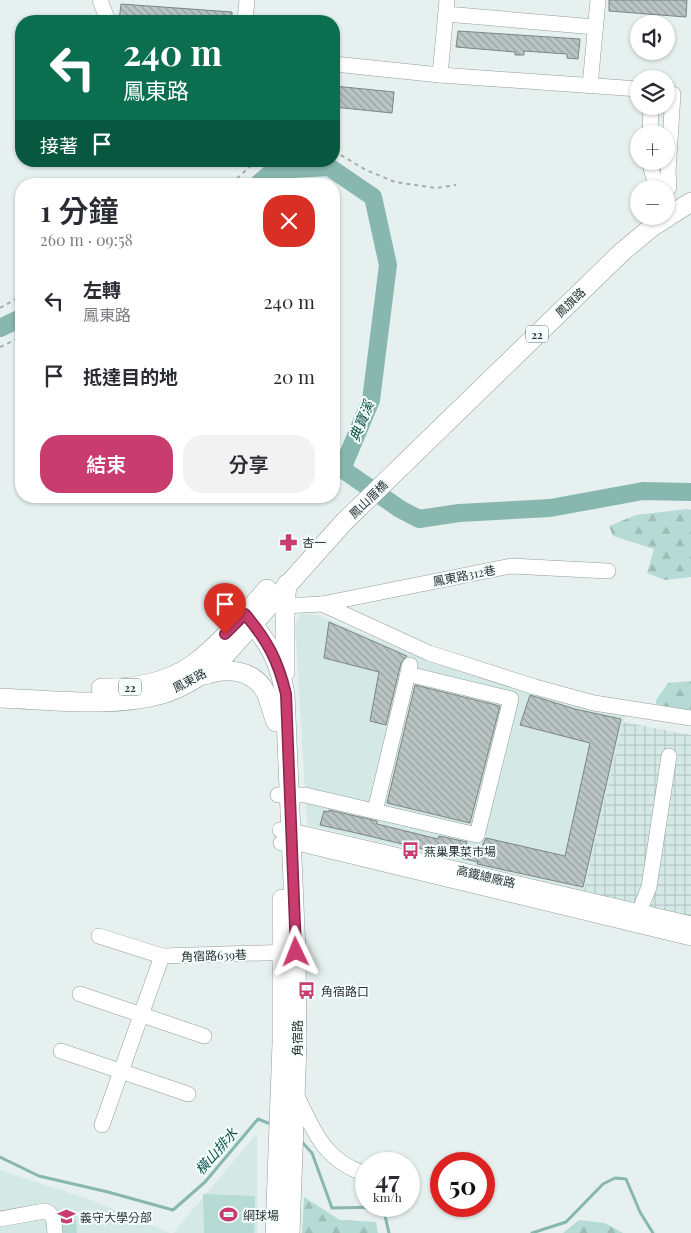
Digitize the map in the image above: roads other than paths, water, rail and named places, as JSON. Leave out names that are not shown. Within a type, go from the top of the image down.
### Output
[{"type":"main road","name":"鳳旗路","points":[[675,199],[691,189]]},
{"type":"main road","name":"鳳旗路","points":[[675,203],[691,202]]},
{"type":"main road","name":"鳳旗路","points":[[387,472],[612,244],[635,225]]},
{"type":"main road","name":"鳳旗路","points":[[408,451],[653,225]]},
{"type":"main road","name":"鳳山厝橋","points":[[339,517],[387,472]]},
{"type":"main road","name":"鳳東路","points":[[0,686],[114,688],[139,686],[167,678],[192,665],[245,623],[287,584],[339,517]]},
{"type":"main road","name":"鳳東路","points":[[0,698],[129,700],[162,694],[199,678],[219,662],[245,623],[339,517]]},
{"type":"main road","points":[[286,694],[285,606],[287,584]]},
{"type":"main road","name":"角宿路","points":[[245,623],[276,658],[286,694],[284,795]]},
{"type":"main road","name":"角宿路","points":[[245,623],[270,676],[284,795],[290,952],[290,1044],[285,1166],[275,1233]]},
{"type":"main road","points":[[199,678],[221,670],[245,674],[256,681],[266,692],[276,722]]},
{"type":"main road","name":"角宿路","points":[[287,1118],[296,1094],[290,1044]]},
{"type":"main road","name":"角宿路","points":[[285,1166],[290,1233]]},
{"type":"street","points":[[100,0],[106,15]]},
{"type":"street","points":[[246,15],[247,0]]},
{"type":"street","points":[[590,86],[598,0]]},
{"type":"street","points":[[440,75],[447,7],[595,27]]},
{"type":"street","points":[[340,65],[440,75],[630,88]]},
{"type":"street","points":[[669,180],[672,115]]},
{"type":"street","name":"鳳東路312巷","points":[[285,606],[322,604],[511,566],[608,571]]},
{"type":"street","points":[[322,604],[429,652],[535,687],[594,703],[691,718]]},
{"type":"street","points":[[284,795],[305,795],[477,835],[511,699],[409,669],[375,811]]},
{"type":"street","points":[[636,918],[649,887],[669,756]]},
{"type":"street","name":"高鐵總廠路","points":[[286,836],[636,918],[691,938]]},
{"type":"street","name":"高鐵總廠路","points":[[636,918],[691,924]]},
{"type":"street","name":"角宿路639巷","points":[[99,936],[162,956],[290,952]]},
{"type":"street","points":[[102,1125],[162,956]]},
{"type":"street","points":[[80,994],[204,1036]]},
{"type":"street","points":[[61,1051],[188,1094]]},
{"type":"street","points":[[296,1094],[317,1136],[327,1151],[355,1171]]},
{"type":"street","points":[[0,1219],[44,1210],[52,1215],[55,1233]]},
{"type":"waterway","name":"典寶溪","points":[[265,178],[274,170],[329,167]]},
{"type":"waterway","name":"典寶溪","points":[[329,167],[373,197],[388,265],[371,400],[342,469],[400,509],[419,519],[459,513],[550,508],[643,491],[691,492]]},
{"type":"waterway","name":"典寶溪","points":[[0,328],[15,321]]},
{"type":"waterway","name":"橫山排水","points":[[0,1157],[39,1176],[173,1210],[205,1182],[258,1119],[273,1125]]},
{"type":"waterway","name":"橫山排水","points":[[301,1141],[312,1153],[332,1208],[383,1207],[389,1233]]},
{"type":"waterway","name":"橫山排水","points":[[532,1233],[566,1222],[603,1184],[615,1178],[626,1179],[640,1212],[653,1233]]},
{"type":"place","name":"杏一","points":[[288,542]]},
{"type":"place","name":"燕巢果菜市場","points":[[410,851]]},
{"type":"place","name":"角宿路口","points":[[307,991]]},
{"type":"place","name":"網球場","points":[[229,1215]]},
{"type":"place","name":"義守大學分部","points":[[66,1217]]}]
